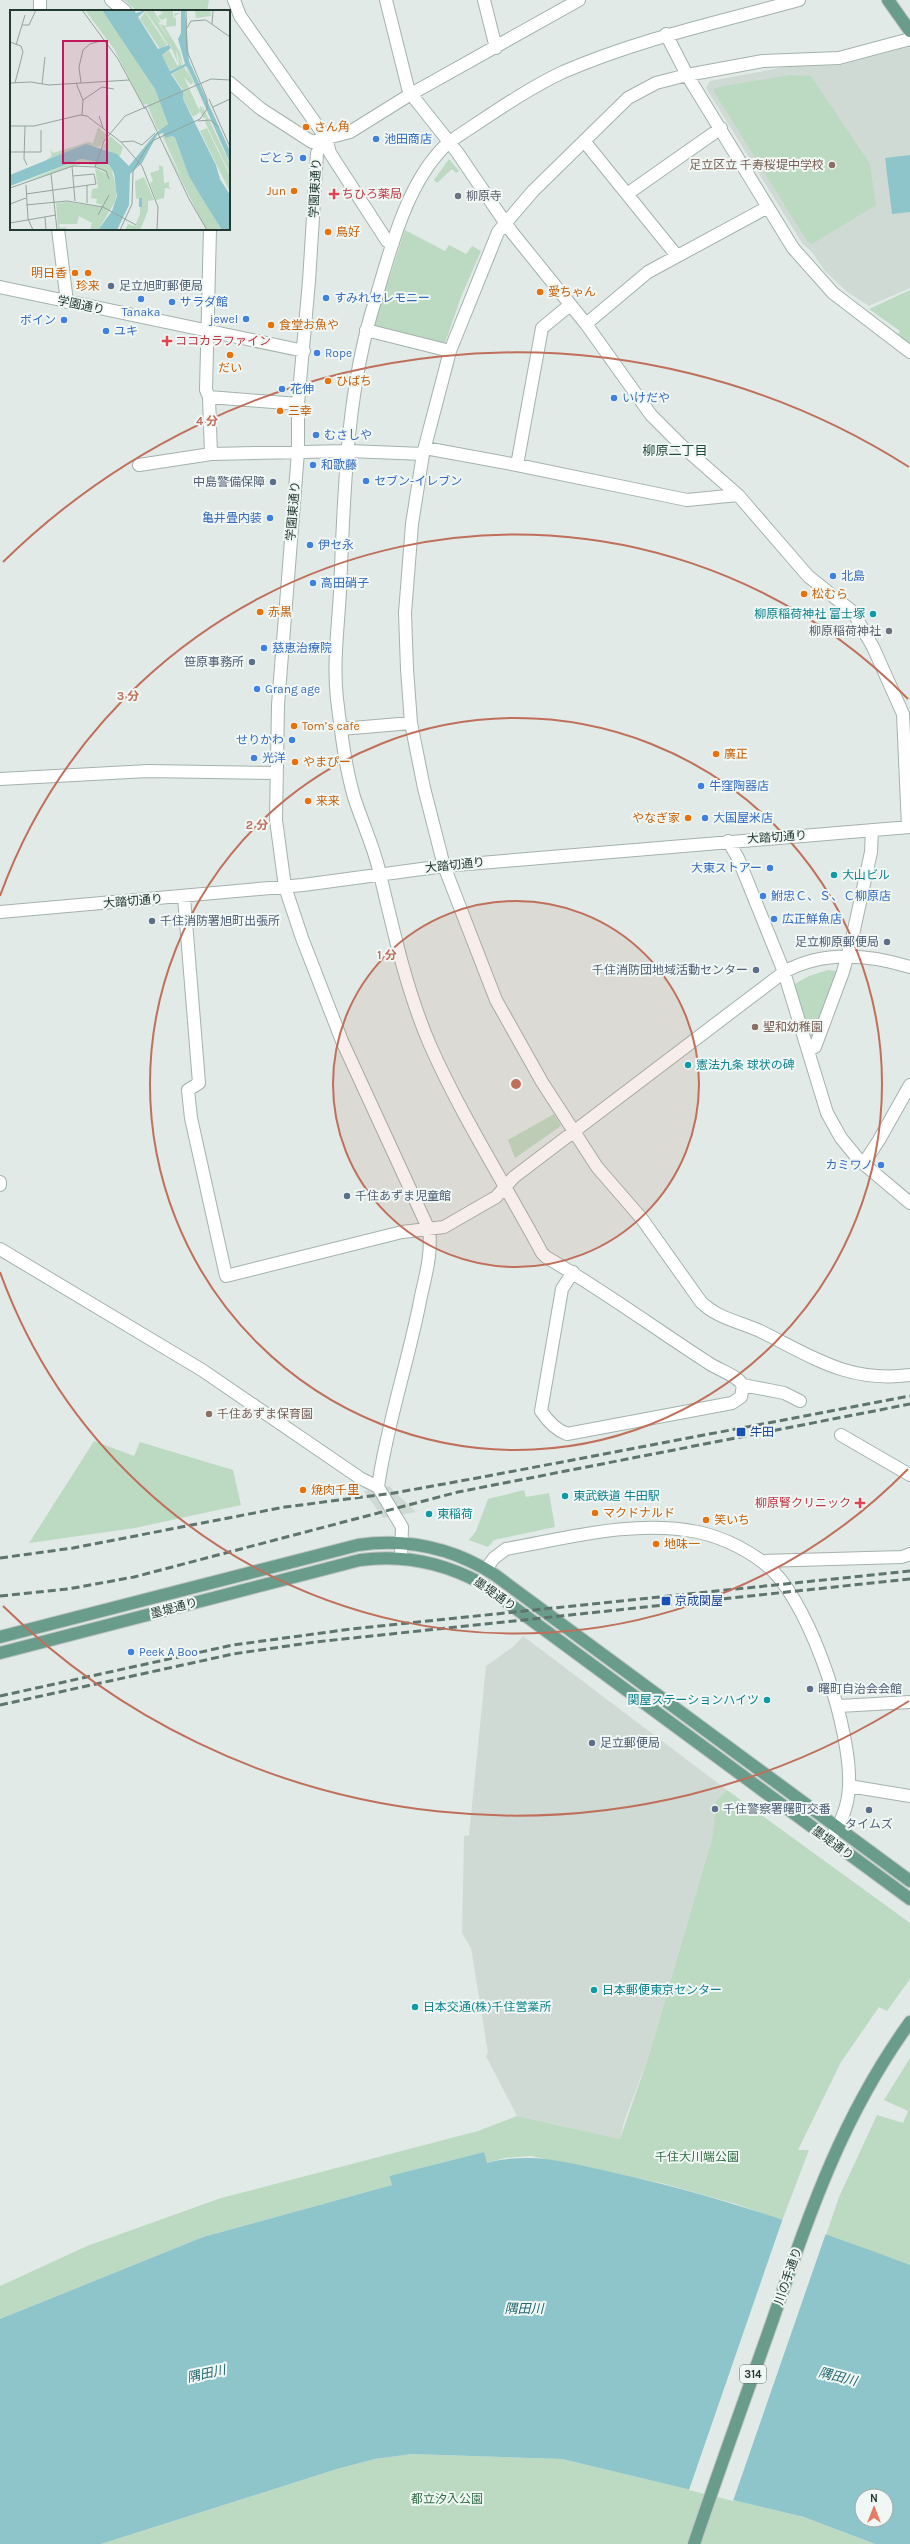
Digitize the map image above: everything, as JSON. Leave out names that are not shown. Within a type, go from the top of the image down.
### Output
[{"type":"main road","points":[[888,0],[910,31]]},
{"type":"main road","name":"墨堤通り","points":[[0,1637],[358,1545],[402,1543],[457,1554],[486,1569],[910,1881]]},
{"type":"main road","name":"墨堤通り","points":[[0,1653],[360,1560],[401,1558],[451,1568],[481,1583],[910,1900]]},
{"type":"main road","name":"川の手通り","points":[[694,2543],[813,2205],[843,2133],[864,2092],[882,2061],[910,2022]]},
{"type":"street","points":[[112,0],[124,10]]},
{"type":"street","points":[[234,0],[240,16],[253,36],[326,138],[330,153],[387,241],[393,243]]},
{"type":"street","points":[[386,0],[408,88],[449,142],[505,222],[586,324],[651,415],[682,446],[738,495],[808,576],[853,612],[873,647],[903,714],[909,827]]},
{"type":"street","points":[[484,0],[496,48]]},
{"type":"street","points":[[230,83],[261,109],[312,142],[350,132],[412,94],[579,0]]},
{"type":"street","points":[[798,0],[784,2],[666,34],[562,73],[519,96],[449,142],[442,148],[416,186],[393,243],[366,330],[351,406],[342,544],[336,695],[354,796],[380,876],[391,928],[430,1045],[491,1165],[505,1186],[542,1253],[573,1272],[709,1364],[739,1380],[743,1385],[784,1394],[800,1401]]},
{"type":"street","points":[[666,34],[687,75],[721,128],[793,248],[833,293],[910,352]]},
{"type":"street","points":[[910,39],[839,58],[763,61],[687,75],[656,83],[628,98],[505,222],[498,232],[450,351],[424,451],[412,524],[405,613],[411,723],[424,788],[444,866],[496,1000],[542,1082],[597,1167],[642,1220],[701,1302],[711,1312],[760,1331],[818,1362],[872,1377],[910,1375]]},
{"type":"street","points":[[627,194],[721,128]]},
{"type":"street","name":"学園東通り","points":[[326,138],[317,152],[304,351],[298,404],[298,452],[280,675],[276,772],[276,820],[285,887],[342,1041],[429,1230]]},
{"type":"street","points":[[584,141],[677,256]]},
{"type":"street","points":[[586,324],[648,272],[768,207]]},
{"type":"street","points":[[58,230],[67,302]]},
{"type":"street","points":[[210,230],[206,390],[209,397],[211,454]]},
{"type":"street","name":"学園通り","points":[[0,288],[304,351]]},
{"type":"street","points":[[517,465],[542,328],[570,305]]},
{"type":"street","points":[[366,330],[450,351]]},
{"type":"street","points":[[209,397],[298,404]]},
{"type":"street","points":[[139,465],[211,454],[424,451],[517,465],[687,500],[738,495]]},
{"type":"street","points":[[341,729],[411,723]]},
{"type":"street","points":[[0,779],[148,772],[276,772]]},
{"type":"street","name":"大踏切通り","points":[[0,912],[285,887],[380,876],[444,866],[909,827]]},
{"type":"street","points":[[809,1050],[815,1048],[848,957],[871,852],[872,830]]},
{"type":"street","points":[[728,841],[738,858],[784,972],[827,1113],[841,1138],[864,1163],[910,1203]]},
{"type":"street","points":[[184,897],[199,1083],[188,1090],[191,1118],[226,1276],[402,1232],[429,1230],[444,1227],[496,1197],[514,1177],[784,972],[810,959],[848,957],[892,962],[910,967]]},
{"type":"street","points":[[864,1163],[880,1140],[910,1085]]},
{"type":"street","points":[[378,1487],[417,1318],[431,1245],[429,1230]]},
{"type":"street","points":[[0,1249],[194,1365],[360,1478],[378,1487],[400,1522],[402,1543],[401,1558]]},
{"type":"street","points":[[573,1272],[562,1289],[541,1411],[545,1418],[561,1432],[567,1434],[732,1403],[741,1397],[743,1385]]},
{"type":"street","points":[[841,1435],[910,1475]]},
{"type":"street","points":[[486,1569],[494,1558],[506,1549],[624,1529],[698,1532],[748,1551],[774,1571],[788,1590],[803,1616],[839,1706],[849,1786],[847,1803],[838,1828],[829,1840]]},
{"type":"street","points":[[761,1561],[902,1557],[910,1554]]},
{"type":"street","points":[[839,1706],[910,1702]]},
{"type":"street","points":[[849,1786],[910,1796]]},
{"type":"shaded area","name":"足立区立 千寿桜堤中学校","points":[[910,46],[910,288],[869,306],[847,292],[824,270],[812,252],[802,243],[706,88],[710,81],[790,66],[841,65]]},
{"type":"shaded area","points":[[390,1486],[416,1512],[383,1518],[364,1491]]},
{"type":"shaded area","points":[[523,1636],[727,1790],[716,1801],[712,1839],[649,2055],[624,2122],[620,2139],[517,2116],[486,2056],[488,2053],[471,1948],[462,1933],[464,1836],[469,1835],[486,1666],[513,1647]]},
{"type":"green space","points":[[124,0],[209,0],[207,10],[136,10]]},
{"type":"green space","points":[[790,75],[811,76],[870,164],[876,205],[812,244],[807,241],[713,90],[718,87]]},
{"type":"green space","points":[[449,159],[459,171],[456,173],[452,169],[437,183],[434,180]]},
{"type":"green space","points":[[405,230],[445,251],[449,245],[466,254],[472,246],[481,251],[461,297],[444,346],[373,328]]},
{"type":"green space","points":[[910,290],[910,345],[897,335],[900,331],[869,309]]},
{"type":"green space","points":[[828,970],[837,971],[816,1037],[811,1037],[793,985],[809,976]]},
{"type":"green space","points":[[554,1114],[561,1126],[515,1158],[508,1140]]},
{"type":"green space","points":[[94,1441],[134,1456],[140,1442],[233,1470],[241,1505],[135,1528],[29,1543]]},
{"type":"green space","points":[[524,1490],[526,1497],[549,1493],[555,1527],[494,1540],[488,1547],[469,1540],[476,1531],[488,1499]]},
{"type":"green space","name":"千住大川端公園","points":[[727,1790],[910,1923],[910,1979],[887,2011],[879,2007],[841,2062],[798,2150],[809,2150],[782,2221],[736,2204],[661,2183],[531,2156],[505,2158],[486,2163],[484,2152],[389,2176],[392,2185],[203,2237],[0,2319],[0,2286],[87,2246],[221,2198],[478,2131],[517,2116],[620,2139],[649,2055],[712,1839],[716,1801]]},
{"type":"green space","points":[[910,2058],[910,2266],[826,2235],[839,2197],[877,2115],[903,2123],[908,2111],[884,2100]]},
{"type":"green space","name":"都立汐入公園","points":[[412,2454],[562,2459],[804,2517],[875,2544],[101,2544],[337,2469],[375,2459]]},
{"type":"water","points":[[910,155],[910,212],[892,214],[885,158]]},
{"type":"water","name":"隅田川","points":[[484,2152],[487,2163],[520,2158],[536,2158],[567,2162],[653,2182],[727,2202],[801,2226],[910,2265],[910,2544],[875,2544],[804,2517],[562,2459],[412,2454],[375,2459],[337,2469],[101,2544],[0,2544],[0,2319],[203,2237],[392,2185],[389,2176]]},
{"type":"pier","points":[[783,2218],[826,2233],[733,2501],[689,2490]]},
{"type":"railway","points":[[0,1558],[73,1548],[285,1507],[394,1493],[910,1396]]},
{"type":"railway","points":[[0,1596],[68,1589],[134,1577],[458,1492],[910,1404]]},
{"type":"railway","points":[[0,1696],[233,1645],[351,1629],[910,1571]]},
{"type":"railway","points":[[0,1705],[233,1654],[315,1642],[910,1579]]},
{"type":"place","name":"さん角","points":[[306,127]]},
{"type":"place","name":"池田商店","points":[[376,139]]},
{"type":"place","name":"ごとう","points":[[303,158]]},
{"type":"place","name":"足立区立 千寿桜堤中学校","points":[[832,165]]},
{"type":"place","name":"Jun","points":[[294,191]]},
{"type":"place","name":"ちひろ薬局","points":[[334,194]]},
{"type":"place","name":"柳原寺","points":[[458,196]]},
{"type":"place","name":"鳥好","points":[[328,232]]},
{"type":"place","name":"明日香","points":[[75,273]]},
{"type":"place","name":"珍来","points":[[88,273]]},
{"type":"place","name":"足立旭町郵便局","points":[[111,286]]},
{"type":"place","name":"愛ちゃん","points":[[540,292]]},
{"type":"place","name":"すみれセレモニー","points":[[326,298]]},
{"type":"place","name":"Tanaka","points":[[141,299]]},
{"type":"place","name":"サラダ館","points":[[172,302]]},
{"type":"place","name":"jewel","points":[[246,319]]},
{"type":"place","name":"ボイン","points":[[64,320]]},
{"type":"place","name":"食堂お魚や","points":[[271,325]]},
{"type":"place","name":"ユキ","points":[[106,331]]},
{"type":"place","name":"ココカラファイン","points":[[167,341]]},
{"type":"place","name":"Rope","points":[[317,353]]},
{"type":"place","name":"だい","points":[[230,355]]},
{"type":"place","name":"ひばち","points":[[328,381]]},
{"type":"place","name":"花伸","points":[[282,389]]},
{"type":"place","name":"いけだや","points":[[614,398]]},
{"type":"place","name":"三幸","points":[[280,411]]},
{"type":"place","name":"むさしや","points":[[316,435]]},
{"type":"place","name":"和歌藤","points":[[313,465]]},
{"type":"place","name":"セブン-イレブン","points":[[366,481]]},
{"type":"place","name":"中島警備保障","points":[[273,482]]},
{"type":"place","name":"亀井畳内装","points":[[270,518]]},
{"type":"place","name":"伊セ永","points":[[310,545]]},
{"type":"place","name":"北島","points":[[833,576]]},
{"type":"place","name":"高田硝子","points":[[313,583]]},
{"type":"place","name":"松むら","points":[[804,594]]},
{"type":"place","name":"赤黒","points":[[260,612]]},
{"type":"place","name":"柳原稲荷神社 富士塚","points":[[873,614]]},
{"type":"place","name":"柳原稲荷神社","points":[[889,631]]},
{"type":"place","name":"慈恵治療院","points":[[264,648]]},
{"type":"place","name":"笹原事務所","points":[[252,662]]},
{"type":"place","name":"Grang age","points":[[257,689]]},
{"type":"place","name":"Tom’s cafe","points":[[294,726]]},
{"type":"place","name":"せりかわ","points":[[292,740]]},
{"type":"place","name":"廣正","points":[[716,754]]},
{"type":"place","name":"光洋","points":[[254,758]]},
{"type":"place","name":"やまぴー","points":[[295,762]]},
{"type":"place","name":"牛窪陶器店","points":[[701,786]]},
{"type":"place","name":"来来","points":[[308,801]]},
{"type":"place","name":"やなぎ家","points":[[688,818]]},
{"type":"place","name":"大国屋米店","points":[[705,818]]},
{"type":"place","name":"大東ストアー","points":[[770,868]]},
{"type":"place","name":"大山ビル","points":[[834,875]]},
{"type":"place","name":"鮒忠Ｃ、Ｓ、Ｃ柳原店","points":[[763,896]]},
{"type":"place","name":"広正鮮魚店","points":[[774,919]]},
{"type":"place","name":"千住消防署旭町出張所","points":[[152,921]]},
{"type":"place","name":"足立柳原郵便局","points":[[887,942]]},
{"type":"place","name":"千住消防団地域活動センター","points":[[756,970]]},
{"type":"place","name":"聖和幼稚園","points":[[755,1027]]},
{"type":"place","name":"憲法九条 球状の碑","points":[[688,1065]]},
{"type":"place","name":"カミワノ","points":[[881,1165]]},
{"type":"place","name":"千住あずま児童館","points":[[347,1196]]},
{"type":"place","name":"千住あずま保育園","points":[[209,1414]]},
{"type":"place","name":"牛田","points":[[741,1432]]},
{"type":"place","name":"焼肉千里","points":[[303,1490]]},
{"type":"place","name":"東武鉄道 牛田駅","points":[[565,1496]]},
{"type":"place","name":"柳原腎クリニック","points":[[860,1503]]},
{"type":"place","name":"マクドナルド","points":[[595,1513]]},
{"type":"place","name":"東稲荷","points":[[429,1514]]},
{"type":"place","name":"笑いち","points":[[706,1520]]},
{"type":"place","name":"地味一","points":[[656,1544]]},
{"type":"place","name":"京成関屋","points":[[666,1601]]},
{"type":"place","name":"Peek A Boo","points":[[131,1652]]},
{"type":"place","name":"曙町自治会会館","points":[[810,1689]]},
{"type":"place","name":"関屋ステーションハイツ","points":[[767,1700]]},
{"type":"place","name":"足立郵便局","points":[[592,1743]]},
{"type":"place","name":"千住警察署曙町交番","points":[[715,1809]]},
{"type":"place","name":"タイムズ","points":[[869,1810]]},
{"type":"place","name":"日本郵便東京センター","points":[[594,1990]]},
{"type":"place","name":"日本交通(株)千住営業所","points":[[415,2007]]},
{"type":"district","name":"柳原二丁目","points":[[675,450]]}]
